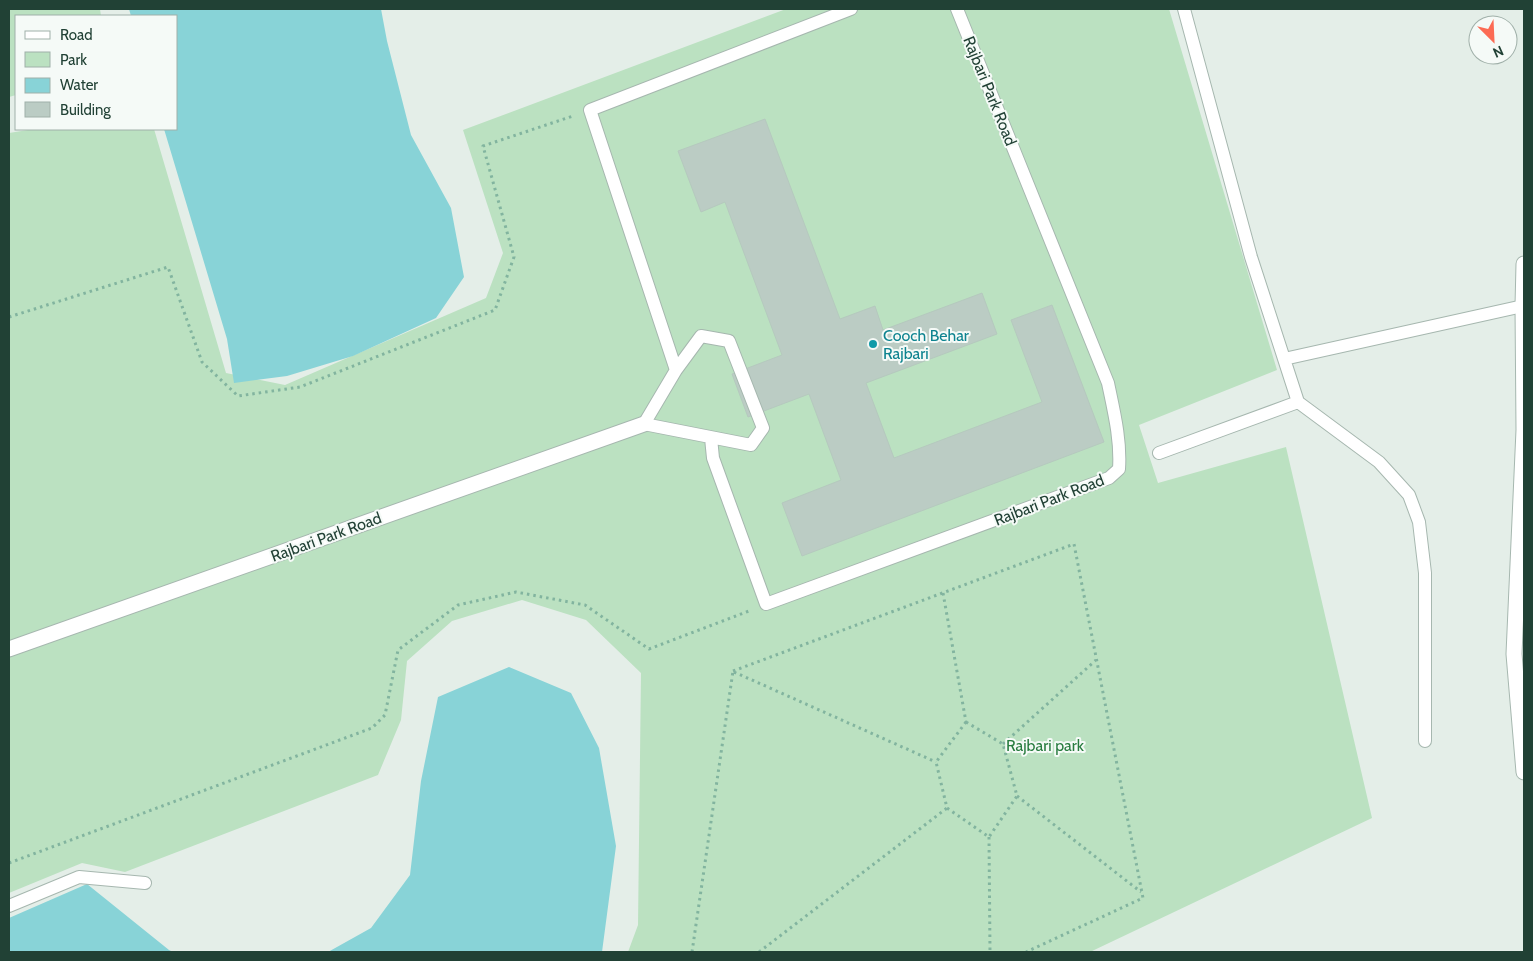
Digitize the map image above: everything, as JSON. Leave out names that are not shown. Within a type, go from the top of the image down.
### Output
[{"type":"street","points":[[1524,264],[1524,430],[1514,654],[1524,772]]},
{"type":"street","name":"Rajbari Park Road","points":[[9,650],[644,424]]},
{"type":"lane","points":[[676,370],[590,110],[851,9]]},
{"type":"lane","name":"Rajbari Park Road","points":[[766,604],[1109,478],[1120,469],[1119,433],[1108,384],[957,9]]},
{"type":"lane","points":[[1184,9],[1251,257],[1298,402],[1379,462],[1409,495],[1419,522],[1425,573],[1425,741]]},
{"type":"lane","points":[[1284,359],[1523,306]]},
{"type":"lane","points":[[701,336],[729,341],[763,428],[751,445],[644,424],[676,370],[701,336]]},
{"type":"lane","points":[[1159,453],[1298,402]]},
{"type":"lane","points":[[711,438],[713,458],[766,604]]},
{"type":"lane","points":[[9,906],[79,877],[145,882]]},
{"type":"path","points":[[9,317],[168,267],[202,362],[238,396],[300,387],[495,310],[514,257],[483,146],[590,110]]},
{"type":"path","points":[[733,672],[1074,544],[1143,898],[1026,952]]},
{"type":"path","points":[[9,864],[372,728],[385,715],[398,650],[458,605],[516,592],[586,605],[650,649],[766,604]]},
{"type":"path","points":[[936,762],[966,722],[943,593]]},
{"type":"path","points":[[1003,744],[1096,660]]},
{"type":"path","points":[[733,672],[936,762]]},
{"type":"path","points":[[692,952],[733,672]]},
{"type":"path","points":[[966,722],[1003,744],[1017,796],[1142,893]]},
{"type":"path","points":[[936,762],[947,808],[989,837]]},
{"type":"path","points":[[990,952],[989,837],[1017,796]]},
{"type":"path","points":[[759,952],[947,808]]},
{"type":"green space","points":[[9,9],[100,9],[101,15],[15,15],[15,95],[9,97]]},
{"type":"green space","name":"Rajbari park","points":[[786,9],[1169,9],[1277,370],[1139,425],[1158,483],[1286,447],[1372,818],[1090,952],[628,952],[638,925],[641,673],[586,620],[522,600],[452,621],[407,661],[401,720],[378,775],[125,872],[82,863],[9,893],[9,133],[28,130],[154,130],[226,373],[285,385],[486,298],[503,253],[463,130]]},
{"type":"water","points":[[129,9],[381,9],[387,41],[411,135],[451,208],[464,277],[436,318],[353,356],[287,376],[234,383],[227,339],[164,130],[178,130],[178,15],[131,15]]},
{"type":"water","points":[[509,667],[571,693],[599,748],[616,846],[602,952],[328,952],[371,928],[410,875],[421,781],[438,697]]},
{"type":"water","points":[[87,884],[173,952],[9,952],[9,918]]},
{"type":"building","name":"Cooch Behar Rajbari","points":[[765,119],[840,319],[875,306],[883,330],[982,293],[997,334],[866,383],[894,458],[1042,402],[1011,320],[1052,305],[1104,442],[802,556],[782,503],[841,480],[809,394],[748,417],[732,374],[782,355],[725,202],[701,212],[678,151]]},
{"type":"place","name":"Cooch Behar Rajbari","points":[[873,344]]}]
